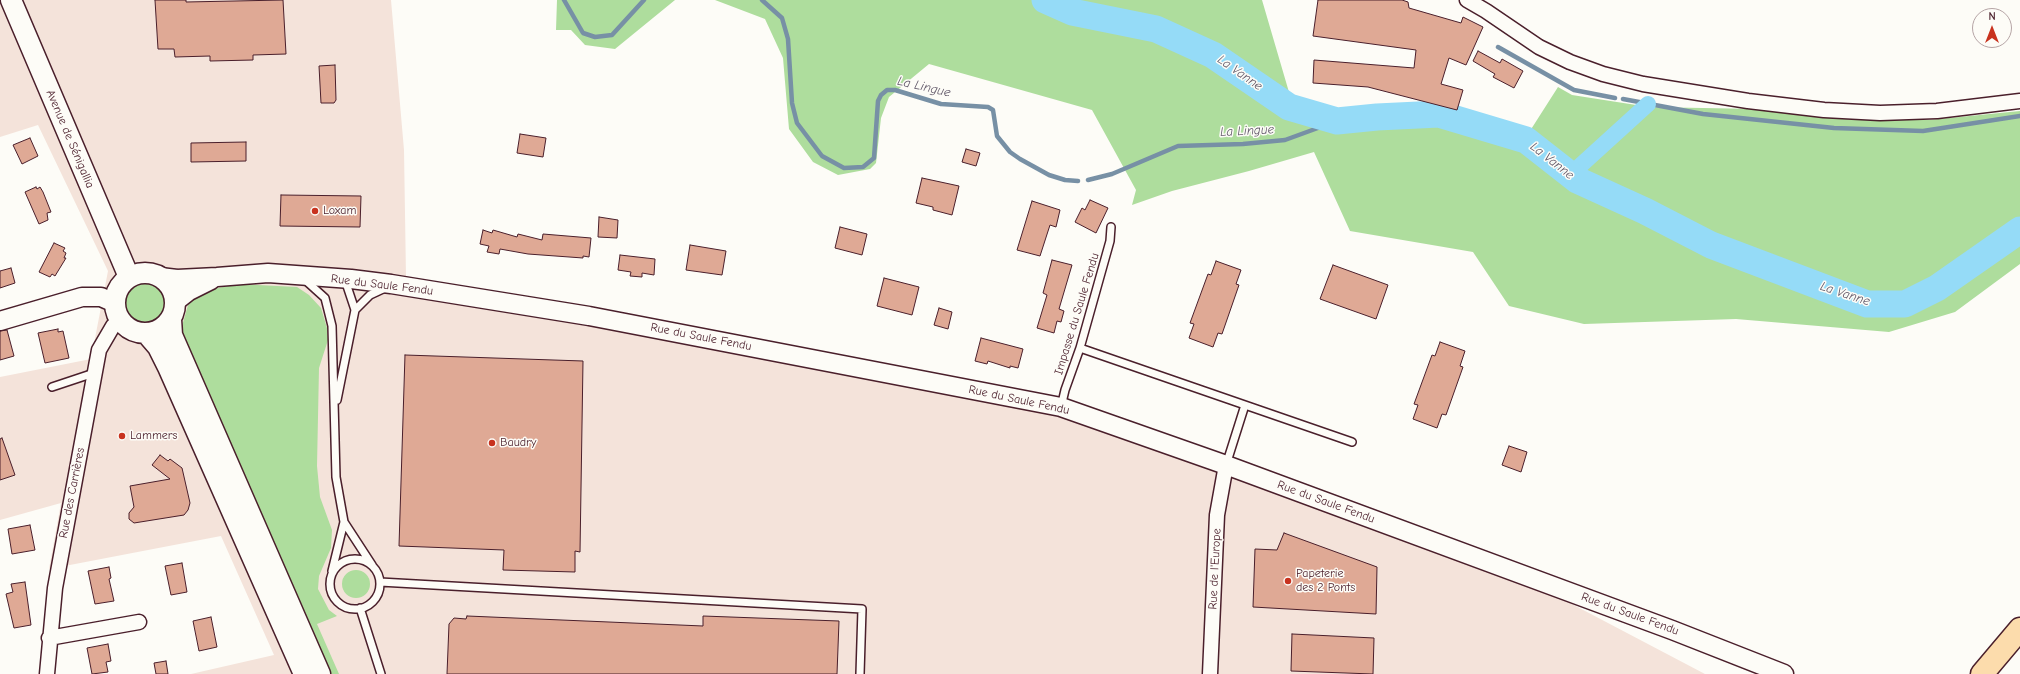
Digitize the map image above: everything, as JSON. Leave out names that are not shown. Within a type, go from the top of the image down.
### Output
[{"type":"main road","name":"Avenue de Sénigallia","points":[[11,0],[129,277]]},
{"type":"main road","points":[[173,311],[164,327],[156,331],[146,333],[136,332],[128,328],[118,312],[118,289],[129,277],[138,273],[147,273],[160,277],[170,286],[173,311],[172,335],[320,674]]},
{"type":"main road","points":[[146,333],[158,347],[171,373],[304,674]]},
{"type":"main road","points":[[1982,674],[2020,629]]},
{"type":"street","points":[[1467,0],[1539,47],[1570,62],[1603,74],[1643,84],[1748,101],[1824,110],[1880,113],[1937,111],[2020,101]]},
{"type":"street","name":"Rue du Saule Fendu","points":[[160,277],[177,279],[268,273],[391,284],[589,316],[1060,407],[1226,465],[1686,635],[1784,674]]},
{"type":"street","name":"Rue du Saule Fendu","points":[[173,311],[189,291],[217,277]]},
{"type":"street","points":[[0,321],[82,297],[101,297],[118,312]]},
{"type":"street","name":"Rue des Carrières","points":[[47,674],[49,638],[67,544],[94,373],[99,350],[113,326],[118,312]]},
{"type":"street","name":"Rue de l'Europe","points":[[1210,674],[1217,515],[1226,465]]},
{"type":"street","points":[[49,638],[139,622]]},
{"type":"lane","name":"Impasse du Saule Fendu","points":[[1060,407],[1064,390],[1080,348],[1110,241],[1111,227]]},
{"type":"lane","points":[[301,276],[325,298],[332,326],[336,477],[344,522],[376,570],[380,582],[377,596],[372,602],[360,608],[343,606],[337,601],[331,590],[330,578],[344,522]]},
{"type":"lane","points":[[334,416],[355,310],[345,279]]},
{"type":"lane","points":[[355,310],[370,295],[391,284]]},
{"type":"lane","points":[[1080,348],[1352,442]]},
{"type":"lane","points":[[52,387],[94,373]]},
{"type":"lane","points":[[1226,465],[1245,405]]},
{"type":"lane","points":[[330,578],[333,571],[344,561],[359,559],[372,566]]},
{"type":"lane","points":[[380,582],[862,609],[860,674]]},
{"type":"lane","points":[[360,608],[381,674]]},
{"type":"shaded area","points":[[0,0],[391,0],[404,150],[406,277],[936,375],[1471,551],[1705,674],[191,674],[274,655],[221,536],[49,569],[61,503],[0,520],[0,377],[91,359],[108,271],[38,125],[0,137]]},
{"type":"green space","points":[[557,0],[675,0],[615,49],[585,45],[571,30],[556,30]]},
{"type":"green space","points":[[715,0],[1262,0],[1291,99],[1338,113],[1441,108],[1528,134],[1558,87],[1572,95],[1649,107],[1757,109],[1855,120],[1929,120],[2020,111],[2020,264],[1955,312],[1889,332],[1736,319],[1584,324],[1509,306],[1473,252],[1350,231],[1314,152],[1172,191],[1132,205],[1136,190],[1092,110],[929,64],[889,97],[881,118],[876,163],[870,169],[838,175],[813,162],[789,129],[783,58],[765,19]]},
{"type":"green space","points":[[145,279],[158,283],[164,289],[168,302],[164,315],[158,321],[145,325],[132,321],[126,315],[122,302],[126,289],[132,283]]},
{"type":"green space","points":[[238,284],[297,287],[309,295],[321,308],[327,328],[328,340],[319,368],[317,466],[320,497],[332,530],[331,548],[319,576],[318,589],[329,610],[337,616],[317,624],[339,674],[323,674],[180,333],[188,305],[200,294],[218,288]]},
{"type":"green space","points":[[356,570],[366,574],[370,584],[366,594],[356,598],[346,594],[342,584],[346,574]]},
{"type":"building","points":[[155,0],[186,0],[186,2],[283,0],[286,54],[253,55],[253,60],[210,61],[210,56],[175,57],[174,49],[158,49]]},
{"type":"building","points":[[1318,0],[1402,0],[1408,2],[1409,8],[1461,23],[1463,17],[1483,27],[1466,65],[1449,58],[1441,84],[1463,90],[1457,110],[1368,87],[1313,83],[1314,60],[1414,68],[1416,50],[1313,36]]},
{"type":"building","points":[[1478,51],[1500,63],[1502,59],[1523,71],[1514,88],[1493,77],[1495,74],[1473,61]]},
{"type":"building","points":[[335,65],[336,100],[334,103],[321,103],[319,66]]},
{"type":"building","points":[[520,134],[546,138],[543,157],[517,153]]},
{"type":"building","points":[[30,138],[38,156],[22,164],[13,145]]},
{"type":"building","points":[[246,142],[246,161],[191,162],[191,143]]},
{"type":"building","points":[[966,149],[980,153],[976,166],[962,162]]},
{"type":"building","points":[[922,178],[959,186],[952,215],[933,210],[933,207],[916,203]]},
{"type":"building","points":[[36,187],[37,189],[40,187],[43,192],[51,212],[47,213],[48,220],[39,224],[25,192]]},
{"type":"building","name":"Loxam","points":[[281,195],[361,196],[360,227],[280,226]]},
{"type":"building","points":[[1090,200],[1108,208],[1096,233],[1075,222],[1082,208],[1085,210]]},
{"type":"building","points":[[1032,201],[1060,210],[1056,227],[1050,225],[1040,256],[1017,250]]},
{"type":"building","points":[[599,217],[618,220],[617,238],[598,237]]},
{"type":"building","points":[[840,227],[867,234],[862,255],[835,248]]},
{"type":"building","points":[[483,230],[492,233],[493,230],[517,237],[518,234],[542,240],[543,234],[591,238],[589,257],[583,256],[583,258],[528,254],[500,249],[499,254],[487,252],[489,246],[480,244]]},
{"type":"building","points":[[54,243],[65,248],[63,251],[66,253],[64,258],[66,258],[55,276],[52,274],[50,277],[39,272]]},
{"type":"building","points":[[690,245],[726,251],[722,275],[686,270]]},
{"type":"building","points":[[620,255],[655,259],[654,275],[642,273],[642,277],[630,276],[631,272],[618,270]]},
{"type":"building","points":[[1052,260],[1072,265],[1059,309],[1064,311],[1061,322],[1057,321],[1054,333],[1037,328],[1047,295],[1043,293]]},
{"type":"building","points":[[1216,261],[1241,270],[1236,284],[1239,285],[1222,334],[1218,333],[1213,347],[1189,338],[1194,324],[1190,323],[1208,274],[1211,275]]},
{"type":"building","points":[[1333,265],[1388,285],[1376,319],[1320,299]]},
{"type":"building","points":[[11,268],[15,283],[0,288],[0,271]]},
{"type":"building","points":[[884,278],[919,287],[912,315],[877,306]]},
{"type":"building","points":[[939,308],[952,312],[948,329],[934,325]]},
{"type":"building","points":[[58,329],[58,332],[63,331],[69,358],[45,363],[38,333]]},
{"type":"building","points":[[7,330],[14,356],[0,360],[0,331]]},
{"type":"building","points":[[981,338],[1023,349],[1018,368],[1010,366],[1010,368],[988,361],[987,364],[975,361]]},
{"type":"building","points":[[1440,342],[1465,351],[1460,366],[1463,367],[1446,415],[1442,414],[1437,428],[1413,419],[1418,405],[1414,404],[1432,355],[1435,356]]},
{"type":"building","name":"Baudry","points":[[405,355],[583,361],[580,552],[575,551],[575,572],[503,570],[504,550],[399,546]]},
{"type":"building","points":[[2,438],[15,475],[0,480],[0,439]]},
{"type":"building","points":[[1509,446],[1527,452],[1521,472],[1502,465]]},
{"type":"building","points":[[160,455],[168,461],[170,459],[182,468],[190,503],[188,510],[184,515],[134,523],[129,519],[129,513],[134,507],[130,486],[170,479],[152,465]]},
{"type":"building","points":[[30,525],[35,550],[12,554],[8,529]]},
{"type":"building","points":[[1284,533],[1377,567],[1376,614],[1253,607],[1255,549],[1277,550]]},
{"type":"building","points":[[182,563],[187,592],[171,595],[165,566]]},
{"type":"building","points":[[109,567],[111,578],[109,579],[114,601],[95,604],[88,571]]},
{"type":"building","points":[[25,582],[31,625],[14,628],[6,594],[13,592],[11,584]]},
{"type":"building","points":[[467,616],[703,626],[703,616],[839,621],[837,674],[447,674],[449,624],[454,618],[466,619]]},
{"type":"building","points":[[211,617],[217,647],[199,651],[193,621]]},
{"type":"building","points":[[1292,634],[1374,638],[1373,674],[1291,671]]},
{"type":"building","points":[[108,644],[111,661],[106,662],[108,672],[92,674],[87,648]]},
{"type":"building","points":[[166,661],[168,674],[156,674],[154,663]]},
{"type":"waterway","name":"La Lingue","points":[[564,0],[583,33],[595,37],[612,35],[644,0]]},
{"type":"waterway","name":"La Lingue","points":[[762,0],[782,18],[788,39],[792,103],[797,123],[822,156],[844,168],[863,167],[874,158],[878,101],[881,95],[887,90],[895,90],[941,104],[988,107],[993,110],[997,136],[1010,152],[1049,175],[1065,180],[1078,181]]},
{"type":"waterway","name":"La Vanne","points":[[1045,0],[1072,12],[1156,29],[1213,55],[1289,107],[1337,121],[1377,117],[1439,114],[1526,140],[1577,180],[1645,211],[1711,245],[1867,304],[1905,304],[1937,288],[2020,230]]},
{"type":"waterway","points":[[1498,47],[1574,90],[1615,98]]},
{"type":"waterway","points":[[1623,99],[1703,114],[1834,128],[1923,131],[2020,116]]},
{"type":"waterway","points":[[1570,175],[1648,104]]},
{"type":"waterway","name":"La Lingue","points":[[1088,180],[1112,174],[1178,146],[1243,144],[1285,140],[1337,121]]},
{"type":"place","name":"Loxam","points":[[315,211]]},
{"type":"place","name":"Lammers","points":[[122,436]]},
{"type":"place","name":"Baudry","points":[[492,443]]},
{"type":"place","name":"Papeterie des 2 Ponts","points":[[1288,581]]}]
